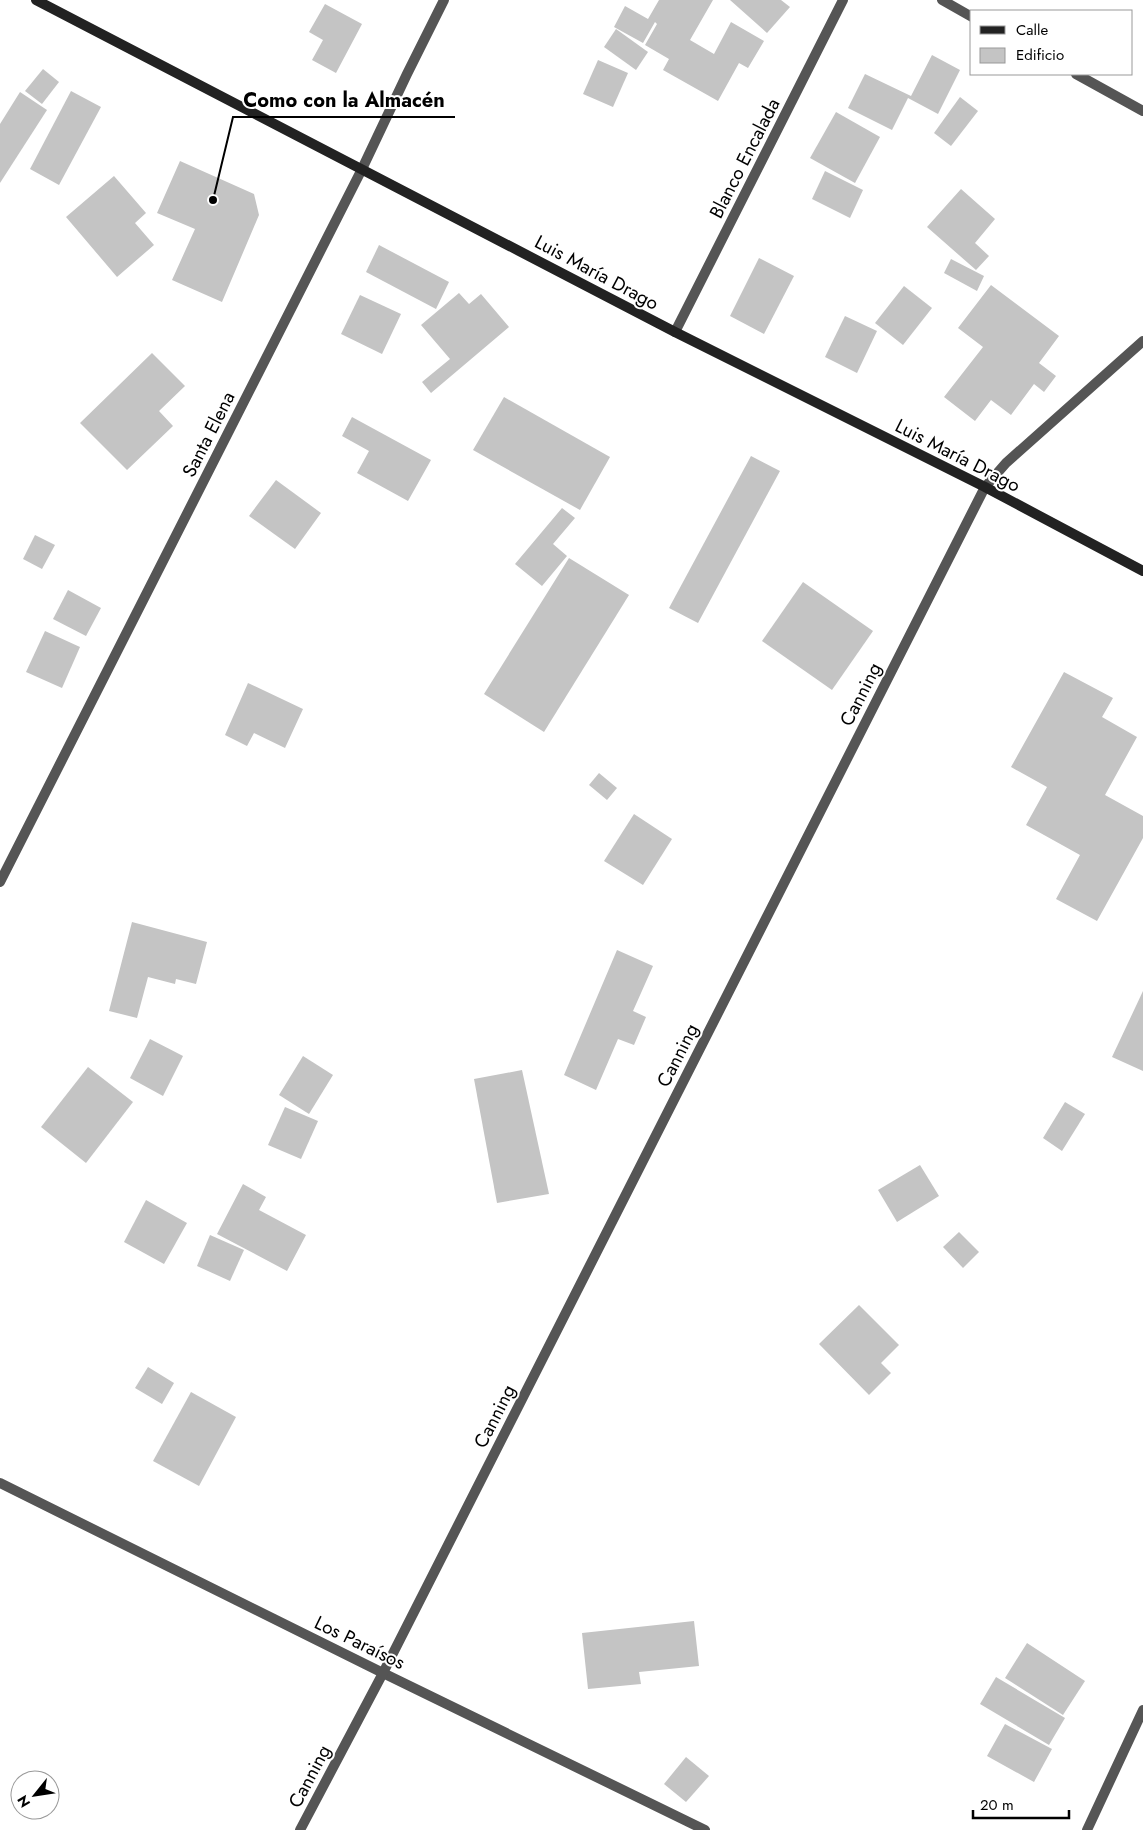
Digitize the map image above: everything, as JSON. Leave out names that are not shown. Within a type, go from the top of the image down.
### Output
[{"type":"main road","name":"Luis María Drago","points":[[36,0],[675,332],[985,488],[1143,571]]},
{"type":"street","name":"Santa Elena","points":[[0,882],[362,169],[444,0]]},
{"type":"street","name":"Blanco Encalada","points":[[675,332],[844,0]]},
{"type":"street","points":[[942,0],[970,15]]},
{"type":"street","points":[[1078,75],[1143,111]]},
{"type":"street","name":"Canning","points":[[300,1830],[383,1673],[985,488],[1006,463],[1143,341]]},
{"type":"street","name":"Los Paraísos","points":[[0,1483],[705,1830]]},
{"type":"street","points":[[1087,1830],[1143,1710]]},
{"type":"building","points":[[659,0],[713,0],[690,40],[714,54],[731,22],[764,41],[748,68],[739,63],[718,101],[663,70],[669,59],[645,45],[657,24],[655,22],[643,43],[614,27],[625,6],[648,19]]},
{"type":"building","points":[[730,0],[781,0],[790,7],[767,33]]},
{"type":"building","points":[[325,4],[362,24],[336,73],[312,60],[323,40],[309,32]]},
{"type":"building","points":[[616,29],[648,52],[636,70],[604,47]]},
{"type":"building","points":[[932,55],[960,70],[938,114],[908,98],[892,130],[848,108],[865,74],[911,96]]},
{"type":"building","points":[[598,60],[628,73],[613,107],[583,94]]},
{"type":"building","points":[[43,69],[59,82],[42,104],[25,91]]},
{"type":"building","points":[[71,91],[101,107],[59,185],[30,169]]},
{"type":"building","points":[[20,92],[47,110],[0,183],[0,124]]},
{"type":"building","points":[[960,97],[978,111],[951,146],[934,133]]},
{"type":"building","points":[[836,112],[880,137],[855,183],[810,158]]},
{"type":"building","points":[[180,161],[254,194],[259,215],[222,302],[172,280],[195,229],[157,213]]},
{"type":"building","points":[[825,171],[863,190],[850,218],[812,199]]},
{"type":"building","points":[[114,176],[146,213],[135,223],[154,245],[117,277],[66,217]]},
{"type":"building","points":[[961,189],[995,219],[975,243],[989,256],[976,270],[927,227]]},
{"type":"building","points":[[379,245],[449,282],[436,309],[366,272]]},
{"type":"building","points":[[759,258],[794,276],[764,334],[730,316]]},
{"type":"building","points":[[951,259],[984,276],[977,291],[944,273]]},
{"type":"building","points":[[991,285],[1059,336],[1039,363],[1056,376],[1044,392],[1034,384],[1011,415],[991,400],[975,421],[944,397],[983,347],[958,328]]},
{"type":"building","points":[[904,286],[932,308],[903,345],[875,323]]},
{"type":"building","points":[[459,293],[469,304],[481,294],[509,327],[431,393],[422,382],[450,359],[421,325]]},
{"type":"building","points":[[360,295],[401,314],[382,354],[341,334]]},
{"type":"building","points":[[845,316],[877,331],[857,373],[825,357]]},
{"type":"building","points":[[152,353],[185,386],[159,411],[173,426],[127,470],[80,423]]},
{"type":"building","points":[[504,397],[610,457],[580,510],[473,450]]},
{"type":"building","points":[[352,417],[431,460],[408,501],[357,473],[369,451],[342,436]]},
{"type":"building","points":[[751,456],[780,471],[698,623],[669,608]]},
{"type":"building","points":[[276,480],[321,513],[295,549],[249,516]]},
{"type":"building","points":[[562,508],[575,518],[553,544],[567,556],[542,586],[515,564]]},
{"type":"building","points":[[35,535],[55,545],[42,569],[23,559]]},
{"type":"building","points":[[569,558],[629,595],[544,732],[484,694]]},
{"type":"building","points":[[803,582],[873,631],[832,690],[762,641]]},
{"type":"building","points":[[68,590],[101,608],[86,636],[53,619]]},
{"type":"building","points":[[45,631],[80,647],[62,688],[26,672]]},
{"type":"building","points":[[1064,672],[1113,698],[1102,717],[1137,737],[1105,795],[1143,816],[1143,838],[1097,921],[1056,899],[1080,855],[1026,825],[1047,787],[1011,767]]},
{"type":"building","points":[[248,683],[303,709],[285,748],[254,733],[247,746],[225,735]]},
{"type":"building","points":[[599,773],[617,788],[607,800],[589,785]]},
{"type":"building","points":[[634,814],[672,839],[643,885],[604,861]]},
{"type":"building","points":[[132,922],[207,942],[196,984],[176,979],[175,984],[148,977],[137,1018],[109,1011]]},
{"type":"building","points":[[617,950],[653,966],[633,1011],[646,1017],[634,1045],[618,1039],[596,1090],[564,1075]]},
{"type":"building","points":[[1143,991],[1143,1071],[1112,1057]]},
{"type":"building","points":[[150,1039],[183,1056],[163,1096],[130,1078]]},
{"type":"building","points":[[303,1056],[333,1075],[309,1114],[279,1095]]},
{"type":"building","points":[[88,1067],[133,1102],[86,1163],[41,1127]]},
{"type":"building","points":[[522,1070],[549,1194],[497,1203],[474,1079]]},
{"type":"building","points":[[1065,1102],[1085,1114],[1062,1151],[1043,1138]]},
{"type":"building","points":[[285,1107],[318,1121],[301,1159],[268,1145]]},
{"type":"building","points":[[920,1165],[939,1196],[897,1222],[878,1190]]},
{"type":"building","points":[[243,1184],[266,1197],[259,1210],[306,1235],[287,1271],[217,1234]]},
{"type":"building","points":[[146,1200],[187,1223],[164,1264],[124,1242]]},
{"type":"building","points":[[959,1232],[979,1252],[963,1268],[943,1247]]},
{"type":"building","points":[[210,1235],[244,1250],[230,1281],[197,1266]]},
{"type":"building","points":[[859,1305],[899,1345],[881,1363],[891,1373],[869,1395],[819,1344]]},
{"type":"building","points":[[148,1367],[174,1383],[162,1404],[135,1388]]},
{"type":"building","points":[[191,1392],[236,1417],[199,1486],[153,1461]]},
{"type":"building","points":[[694,1621],[699,1666],[639,1672],[641,1684],[588,1689],[582,1633]]},
{"type":"building","points":[[1027,1643],[1085,1681],[1063,1715],[1005,1678]]},
{"type":"building","points":[[996,1677],[1065,1718],[1049,1745],[980,1704]]},
{"type":"building","points":[[1005,1724],[1052,1749],[1034,1782],[987,1756]]},
{"type":"building","points":[[686,1757],[709,1776],[686,1802],[664,1784]]},
{"type":"place","name":"Como con la Almacén","points":[[213,200]]}]
